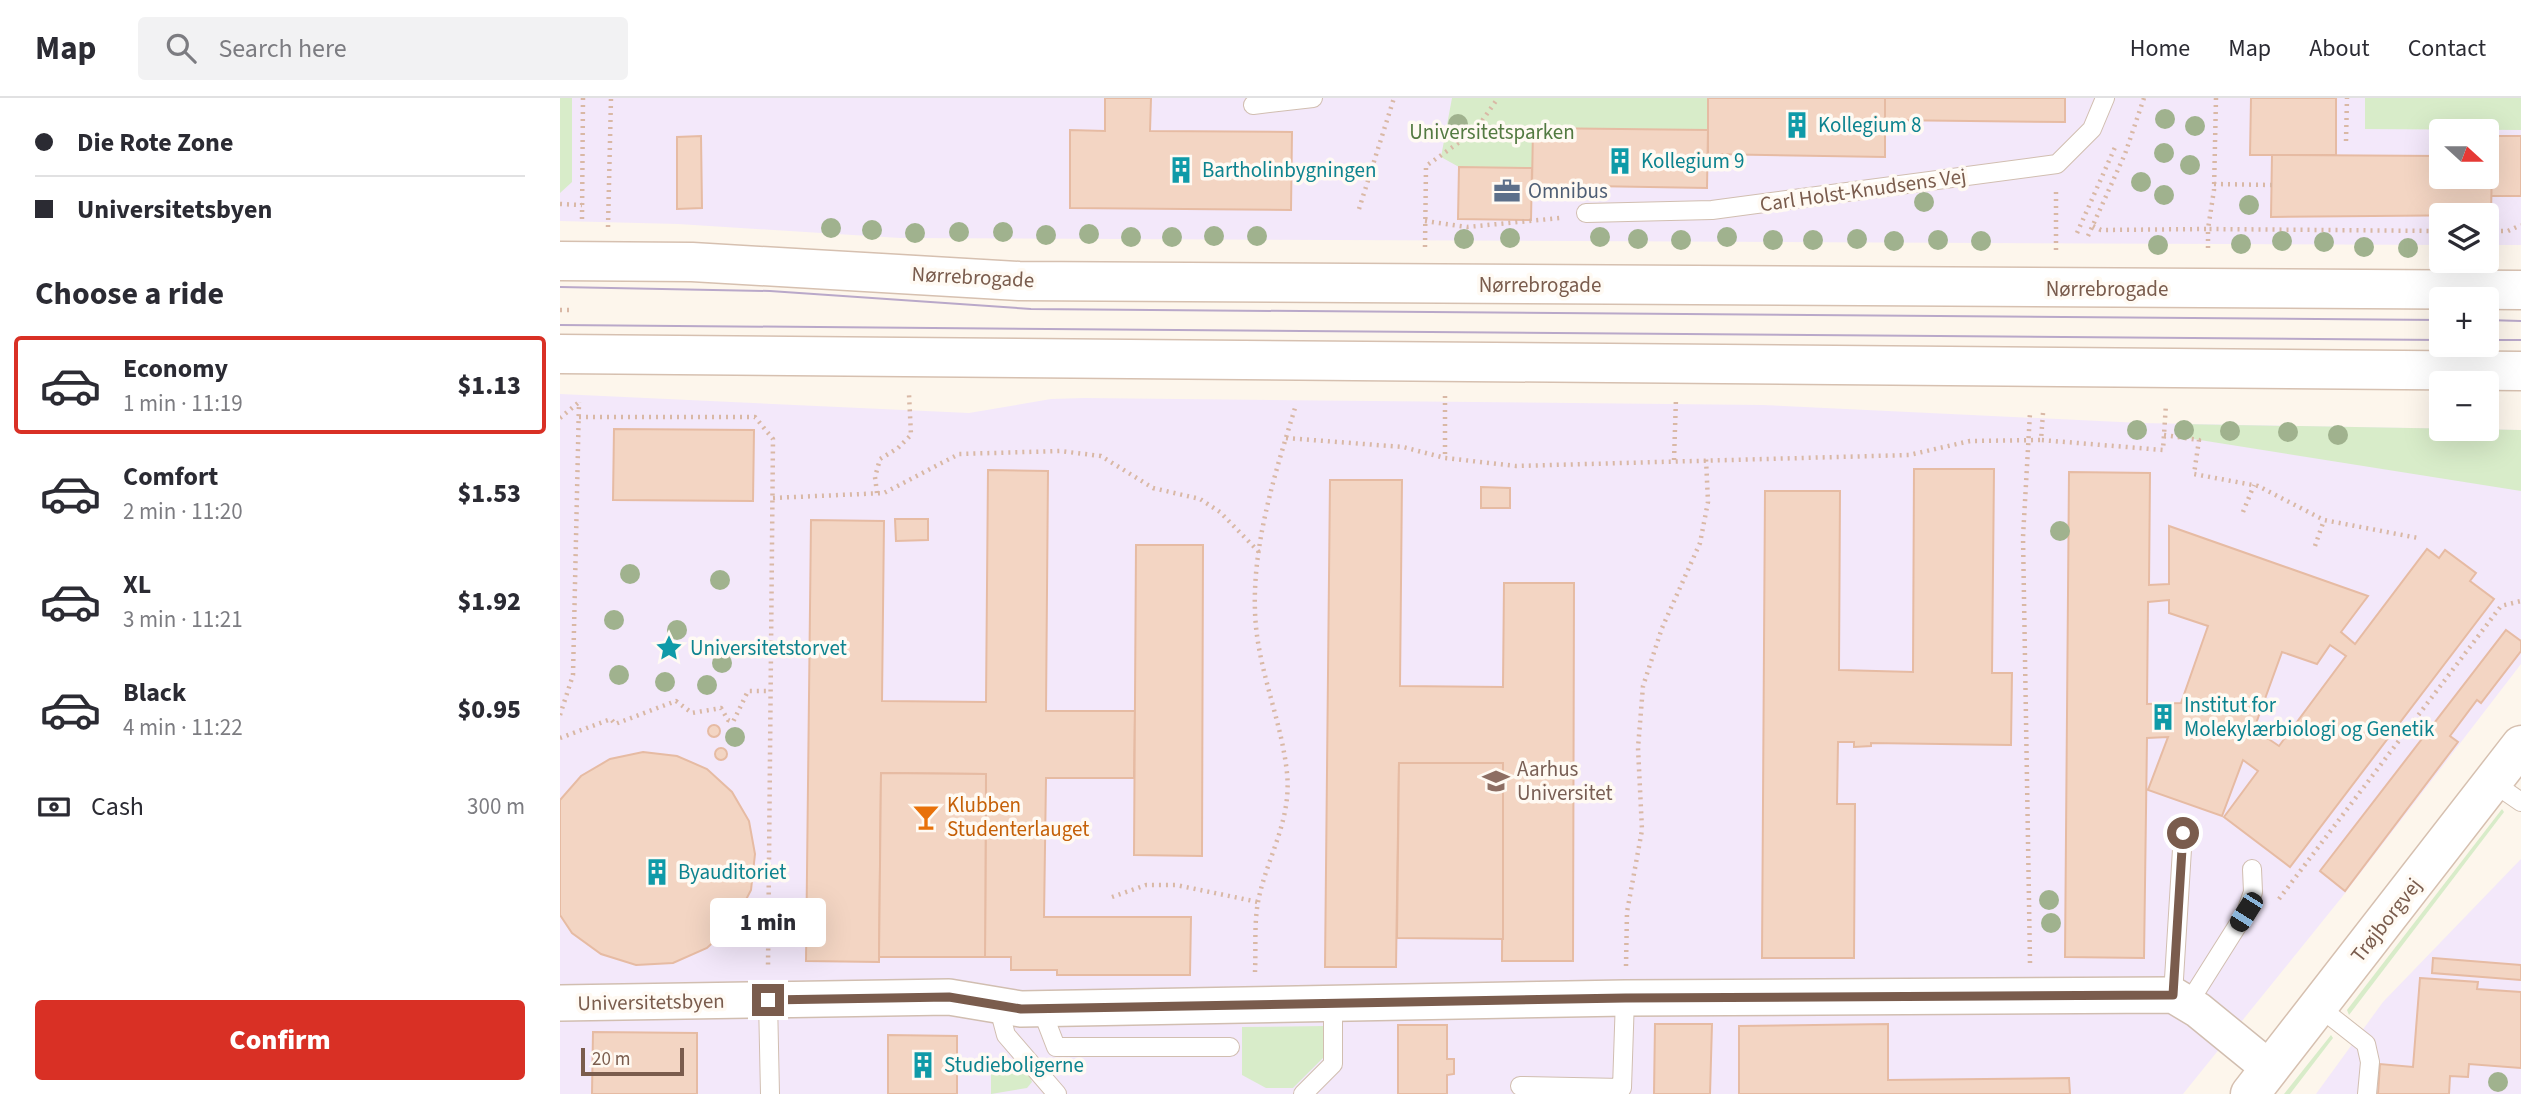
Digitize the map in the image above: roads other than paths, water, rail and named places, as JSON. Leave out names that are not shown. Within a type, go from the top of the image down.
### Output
[{"type":"main road","name":"Nørrebrogade","points":[[560,261],[692,262],[1019,281],[2521,290]]},
{"type":"main road","points":[[560,354],[2521,371]]},
{"type":"main road","name":"Trøjborgvej","points":[[2260,1081],[2513,770]]},
{"type":"street","name":"Universitetsbyen","points":[[560,1003],[949,997],[1041,1009],[1625,998],[2181,1000]]},
{"type":"street","points":[[2181,1000],[2260,1081]]},
{"type":"lane","points":[[1254,105],[1313,98]]},
{"type":"lane","name":"Carl Holst-Knudsens Vej","points":[[1586,213],[1712,210],[2057,164],[2092,129],[2105,98]]},
{"type":"lane","points":[[2181,1000],[2183,833]]},
{"type":"lane","points":[[2181,1000],[2246,912],[2253,892],[2252,869]]},
{"type":"lane","points":[[1520,1086],[1622,1088],[1625,998]]},
{"type":"lane","points":[[768,1000],[770,1094]]},
{"type":"lane","points":[[1303,1094],[1333,1064],[1333,1003]]},
{"type":"lane","points":[[998,1005],[1006,1035],[1057,1094]]},
{"type":"lane","points":[[2319,1007],[2366,1044],[2370,1062],[2367,1094]]},
{"type":"lane","points":[[1041,1009],[1056,1047],[1230,1047]]},
{"type":"tram line","points":[[560,287],[770,291],[1031,309],[2429,320]]},
{"type":"tram line","points":[[2499,320],[2521,321]]},
{"type":"tram line","points":[[560,325],[2429,340]]},
{"type":"tram line","points":[[2499,340],[2521,340]]},
{"type":"place","name":"Kollegium 8","points":[[1797,125]]},
{"type":"place","name":"Kollegium 9","points":[[1620,161]]},
{"type":"place","name":"Bartholinbygningen","points":[[1181,170]]},
{"type":"place","name":"Omnibus","points":[[1507,191]]},
{"type":"place","name":"Universitetstorvet","points":[[669,648]]},
{"type":"place","name":"Institut for Molekylærbiologi og Genetik","points":[[2163,717]]},
{"type":"place","name":"Aarhus Universitet","points":[[1496,781]]},
{"type":"place","name":"Klubben Studenterlauget","points":[[926,817]]},
{"type":"place","name":"Byauditoriet","points":[[657,872]]},
{"type":"place","name":"Studieboligerne","points":[[923,1065]]},
{"type":"park label","name":"Universitetsparken","points":[[1492,132]]}]
